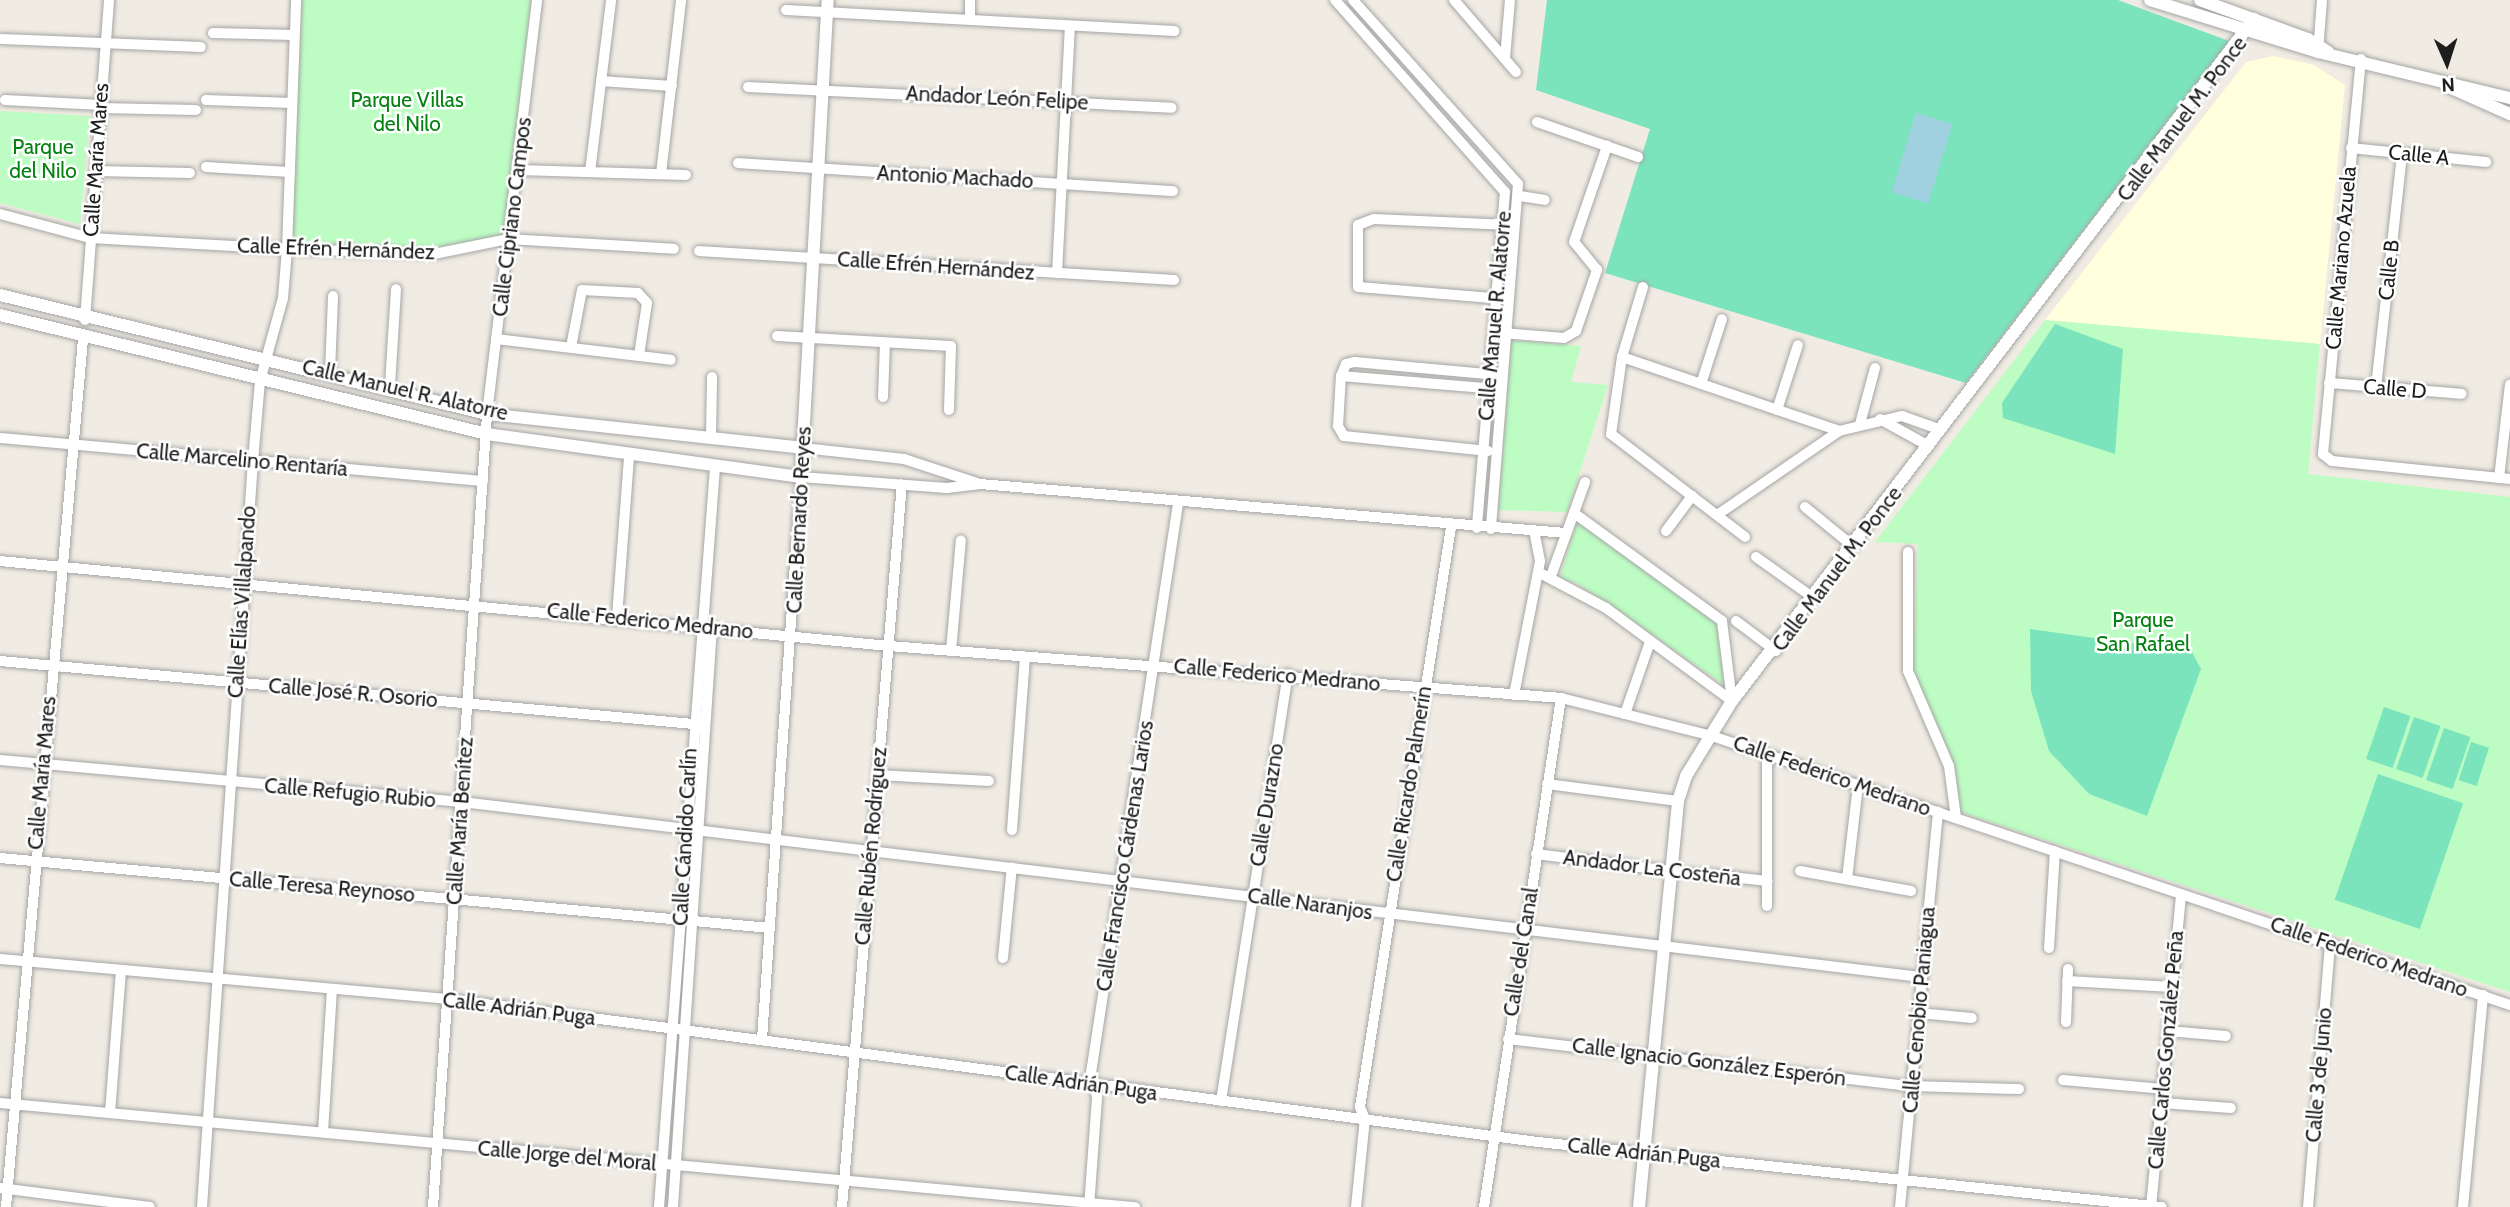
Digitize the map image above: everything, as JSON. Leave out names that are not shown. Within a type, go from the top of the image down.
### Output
[{"type":"street","name":"Calle María Mares","points":[[85,320],[109,0]]},
{"type":"street","name":"Calle Elías Villalpando","points":[[202,1207],[236,683],[260,382],[270,359],[287,248],[296,0]]},
{"type":"street","name":"Calle Cipriano Campos","points":[[487,434],[487,414],[519,170],[537,0]]},
{"type":"street","points":[[590,172],[611,0]]},
{"type":"street","points":[[661,174],[681,0]]},
{"type":"street","points":[[970,0],[970,19]]},
{"type":"street","name":"Calle Manuel R. Alatorre","points":[[1335,0],[1500,180],[1505,225],[1477,528]]},
{"type":"street","points":[[1454,0],[1516,72]]},
{"type":"street","points":[[1505,58],[1510,0]]},
{"type":"street","points":[[2150,0],[2249,33],[2361,59],[2449,86],[2510,98]]},
{"type":"street","points":[[2200,0],[2254,19],[2323,50]]},
{"type":"street","points":[[2322,0],[2323,50]]},
{"type":"street","points":[[1349,16],[1356,4]]},
{"type":"street","name":"Calle Manuel R. Alatorre","points":[[1356,4],[1506,168],[1520,196],[1491,529]]},
{"type":"street","points":[[786,10],[827,6],[1070,27],[1174,31]]},
{"type":"street","name":"Calle Bernardo Reyes","points":[[762,1039],[793,635],[827,6]]},
{"type":"street","name":"Calle Manuel M. Ponce","points":[[1639,1207],[1678,801],[1732,701],[1776,651],[1941,430],[2249,33],[2254,19]]},
{"type":"street","points":[[1057,274],[1070,27]]},
{"type":"street","points":[[213,33],[294,35]]},
{"type":"street","points":[[2,39],[201,47]]},
{"type":"street","name":"Calle Mariano Azuela","points":[[2361,59],[2329,383],[2325,457],[2505,478]]},
{"type":"street","points":[[601,81],[672,86]]},
{"type":"street","points":[[2449,86],[2510,114]]},
{"type":"street","name":"Andador León Felipe","points":[[748,87],[1171,108]]},
{"type":"street","points":[[5,100],[196,110]]},
{"type":"street","points":[[206,100],[292,103]]},
{"type":"street","points":[[1536,122],[1638,157]]},
{"type":"street","points":[[1494,333],[1564,338],[1576,331],[1597,270],[1574,242],[1607,146]]},
{"type":"street","name":"Calle A","points":[[2351,148],[2486,162]]},
{"type":"street","name":"Calle B","points":[[2376,387],[2402,153]]},
{"type":"street","name":"Antonio Machado","points":[[738,163],[1173,191]]},
{"type":"street","points":[[206,167],[290,172]]},
{"type":"street","points":[[519,170],[686,175]]},
{"type":"street","points":[[95,171],[190,173]]},
{"type":"street","points":[[1520,196],[1545,200]]},
{"type":"street","name":"Calle Efrén Hernández","points":[[0,214],[90,238],[287,248],[434,254],[508,239],[674,248]]},
{"type":"street","points":[[1510,300],[1357,287],[1358,225],[1374,219],[1519,225]]},
{"type":"street","name":"Calle Efrén Hernández","points":[[699,251],[1174,280]]},
{"type":"street","points":[[1643,287],[1622,357],[1612,438],[1745,537]]},
{"type":"street","points":[[390,385],[396,289]]},
{"type":"street","points":[[571,347],[582,290],[643,297],[639,355]]},
{"type":"street","name":"Calle Manuel R. Alatorre","points":[[0,295],[85,320],[390,385],[487,414],[904,459],[980,484]]},
{"type":"street","points":[[330,372],[333,296]]},
{"type":"street","name":"Calle Manuel R. Alatorre","points":[[0,315],[83,339],[487,434],[629,458],[801,477],[902,485],[980,484],[1451,527],[1566,533]]},
{"type":"street","points":[[1701,384],[1722,319]]},
{"type":"street","points":[[777,336],[953,348],[949,410]]},
{"type":"street","name":"Calle María Mares","points":[[6,1207],[3,1189],[6,1103],[25,961],[83,339]]},
{"type":"street","points":[[496,339],[671,360]]},
{"type":"street","points":[[883,397],[885,343]]},
{"type":"street","points":[[1777,410],[1798,345]]},
{"type":"street","points":[[1622,357],[1839,431]]},
{"type":"street","points":[[1497,452],[1344,436],[1338,426],[1341,376],[1346,364],[1355,362],[1503,376]]},
{"type":"street","points":[[1860,424],[1875,368]]},
{"type":"street","points":[[1341,376],[1502,389]]},
{"type":"street","points":[[711,437],[712,377]]},
{"type":"street","name":"Calle D","points":[[2329,383],[2462,394]]},
{"type":"street","points":[[2505,478],[2510,385]]},
{"type":"street","points":[[1717,515],[1839,431],[1880,419],[1913,417],[1941,430]]},
{"type":"street","points":[[1880,419],[1929,446]]},
{"type":"street","name":"Calle María Benítez","points":[[433,1207],[487,434]]},
{"type":"street","name":"Calle Marcelino Rentaría","points":[[0,438],[483,481]]},
{"type":"street","points":[[617,617],[629,458]]},
{"type":"street","name":"Calle Cándido Carlín","points":[[659,1207],[680,920],[705,725],[715,467]]},
{"type":"street","points":[[1551,576],[1585,482]]},
{"type":"street","name":"Calle Rubén Rodríguez","points":[[842,1207],[902,485]]},
{"type":"street","points":[[1666,531],[1692,496]]},
{"type":"street","name":"Calle Francisco Cárdenas Larios","points":[[1089,1205],[1094,1085],[1121,880],[1178,504]]},
{"type":"street","points":[[1805,507],[1854,547]]},
{"type":"street","points":[[1574,513],[1722,621],[1732,701]]},
{"type":"street","name":"Calle Ricardo Palmerín","points":[[1356,1207],[1365,1119],[1360,1107],[1451,527]]},
{"type":"street","points":[[1514,695],[1538,572],[1534,531]]},
{"type":"street","points":[[951,651],[961,540]]},
{"type":"street","points":[[1908,552],[1908,671],[1949,765],[1956,818]]},
{"type":"street","points":[[1756,557],[1815,599]]},
{"type":"street","name":"Calle Federico Medrano","points":[[0,561],[617,617],[889,646],[1288,674],[1561,698],[1712,736],[2510,1005]]},
{"type":"street","points":[[1538,572],[1551,576],[1732,701]]},
{"type":"street","points":[[1736,621],[1776,651]]},
{"type":"street","name":"Calle Cándido Carlín","points":[[673,1207],[693,921],[691,723],[707,627]]},
{"type":"street","points":[[1625,714],[1650,642]]},
{"type":"street","points":[[1012,830],[1025,657]]},
{"type":"street","name":"Calle José R. Osorio","points":[[0,661],[705,725]]},
{"type":"street","name":"Calle Durazno","points":[[1221,1101],[1288,674]]},
{"type":"street","name":"Calle del Canal","points":[[1484,1207],[1561,698]]},
{"type":"street","points":[[1767,754],[1767,906]]},
{"type":"street","name":"Calle Refugio Rubio","points":[[0,760],[229,783],[462,802],[693,830]]},
{"type":"street","points":[[878,775],[989,781]]},
{"type":"street","points":[[1547,784],[1678,801]]},
{"type":"street","points":[[1847,879],[1858,785]]},
{"type":"street","name":"Calle Cenobio Paniagua","points":[[1900,1207],[1938,812]]},
{"type":"street","name":"Calle Naranjos","points":[[693,830],[1922,977]]},
{"type":"street","points":[[2049,948],[2055,851]]},
{"type":"street","name":"Andador La Costeña","points":[[1536,855],[1768,881]]},
{"type":"street","name":"Calle Teresa Reynoso","points":[[0,858],[770,928]]},
{"type":"street","points":[[1003,958],[1012,867]]},
{"type":"street","points":[[1800,871],[1911,891]]},
{"type":"street","name":"Calle Carlos González Peña","points":[[2155,1207],[2181,894]]},
{"type":"street","name":"Calle 3 de Junio","points":[[2308,1207],[2330,943]]},
{"type":"street","name":"Calle Adrián Puga","points":[[0,959],[447,999],[1493,1136],[2155,1207]]},
{"type":"street","points":[[110,1113],[121,970]]},
{"type":"street","points":[[2066,1022],[2067,975],[2172,987]]},
{"type":"street","points":[[323,1132],[332,989]]},
{"type":"street","points":[[2463,1207],[2483,995]]},
{"type":"street","points":[[1919,1013],[1972,1018]]},
{"type":"street","points":[[2168,1031],[2226,1036]]},
{"type":"street","name":"Calle Ignacio González Esperón","points":[[1508,1039],[1911,1086],[2019,1089]]},
{"type":"street","points":[[2063,1080],[2163,1089]]},
{"type":"street","points":[[2162,1102],[2231,1108]]},
{"type":"street","name":"Calle Jorge del Moral","points":[[6,1103],[437,1145],[1135,1207]]},
{"type":"street","points":[[3,1189],[150,1207]]},
{"type":"shaded area","points":[[2273,56],[2314,65],[2345,85],[2320,344],[2045,320],[2246,62]]},
{"type":"green space","name":"Parque Villas del Nilo","points":[[302,0],[531,0],[504,236],[437,253],[289,246]]},
{"type":"green space","points":[[1547,0],[2118,0],[2229,41],[1966,383],[1605,273],[1650,129],[1536,90]]},
{"type":"green space","name":"Parque del Nilo","points":[[0,111],[90,116],[80,224],[0,203]]},
{"type":"green space","name":"Parque San Rafael","points":[[2045,320],[2320,344],[2308,474],[2510,497],[2510,992],[1960,812],[1913,677],[1918,544],[1875,542]]},
{"type":"green space","points":[[2055,324],[2123,349],[2115,454],[2003,418],[2002,403]]},
{"type":"green space","points":[[1511,340],[1581,346],[1571,382],[1608,385],[1567,512],[1498,510]]},
{"type":"green space","points":[[1577,521],[1719,623],[1727,687],[1577,583],[1560,578]]},
{"type":"green space","points":[[2030,629],[2192,652],[2201,669],[2147,816],[2089,794],[2049,751],[2031,691]]},
{"type":"green space","points":[[2384,707],[2410,716],[2393,768],[2366,759]]},
{"type":"green space","points":[[2414,717],[2440,726],[2423,778],[2396,769]]},
{"type":"green space","points":[[2444,728],[2470,737],[2453,789],[2426,780]]},
{"type":"green space","points":[[2471,742],[2489,748],[2477,786],[2459,780]]},
{"type":"green space","points":[[2378,774],[2463,803],[2420,929],[2335,900]]},
{"type":"water","points":[[1916,113],[1952,124],[1928,203],[1892,192]]}]
